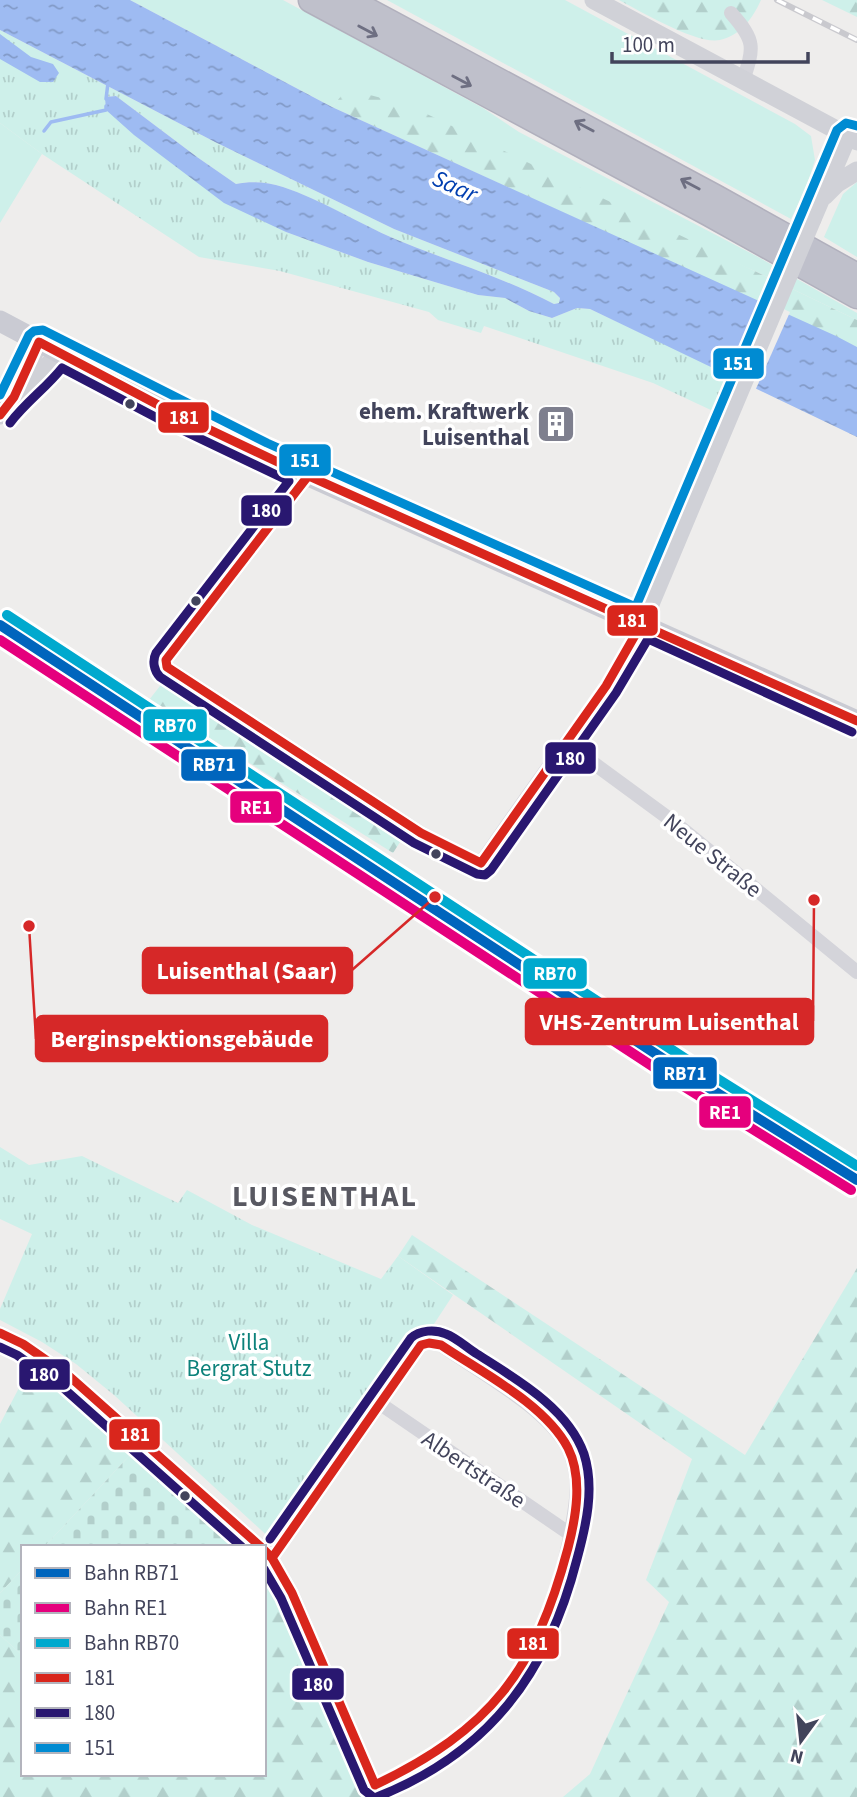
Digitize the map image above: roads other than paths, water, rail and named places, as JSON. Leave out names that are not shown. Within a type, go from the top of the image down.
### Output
[{"type":"highway","points":[[328,3],[857,276]]},
{"type":"highway","points":[[407,42],[857,296]]},
{"type":"main road","points":[[594,0],[852,138],[816,210],[642,623]]},
{"type":"main road","points":[[816,210],[837,183],[857,171]]},
{"type":"main road","points":[[0,321],[164,408],[857,721]]},
{"type":"main road","points":[[0,415],[13,397],[39,342]]},
{"type":"main road","points":[[13,397],[41,375],[58,352]]},
{"type":"street","points":[[731,13],[750,38],[752,51],[743,81]]},
{"type":"street","points":[[308,475],[166,660],[167,667],[410,826],[481,863],[626,657],[642,623]]},
{"type":"street","name":"Neue Straße","points":[[566,743],[675,823],[857,972]]},
{"type":"street","points":[[0,1333],[23,1343],[69,1376],[259,1545]]},
{"type":"street","points":[[421,1345],[441,1345],[539,1414],[561,1437],[569,1451],[578,1484],[570,1534],[556,1592],[530,1656],[491,1707],[454,1740],[377,1791],[292,1592],[266,1551],[379,1403],[421,1345]]},
{"type":"street","name":"Albertstraße","points":[[379,1403],[570,1534]]},
{"type":"water","name":"Saar","points":[[0,0],[130,0],[332,107],[836,336],[857,347],[857,437],[590,309],[577,308],[552,318],[529,311],[505,298],[478,295],[368,262],[286,232],[224,203],[134,135],[106,110],[105,97],[116,96],[236,184],[265,183],[297,192],[395,239],[495,277],[554,304],[559,303],[560,298],[554,292],[394,229],[215,142],[0,30]]},
{"type":"water","points":[[0,34],[31,57],[53,64],[59,73],[53,82],[40,82],[0,59]]},
{"type":"waterway","points":[[106,99],[108,83]]},
{"type":"waterway","points":[[44,131],[51,122],[106,110],[106,106]]},
{"type":"railway","points":[[777,0],[857,40]]},
{"type":"rail line","name":"RB70","points":[[7,615],[689,1061],[857,1166]]},
{"type":"rail line","name":"RB71","points":[[0,625],[682,1071],[857,1180]]},
{"type":"rail line","name":"RE1","points":[[0,640],[675,1081],[851,1190]]},
{"type":"place","name":"ehem. Kraftwerk Luisenthal","points":[[556,424]]},
{"type":"place","name":"Luisenthal (Saar)","points":[[435,897]]},
{"type":"place","name":"VHS-Zentrum Luisenthal","points":[[814,900]]},
{"type":"place","name":"Berginspektionsgebäude","points":[[29,926]]},
{"type":"district","name":"LUISENTHAL","points":[[325,1196]]},
{"type":"park label","name":"Villa Bergrat Stutz","points":[[249,1355]]}]
